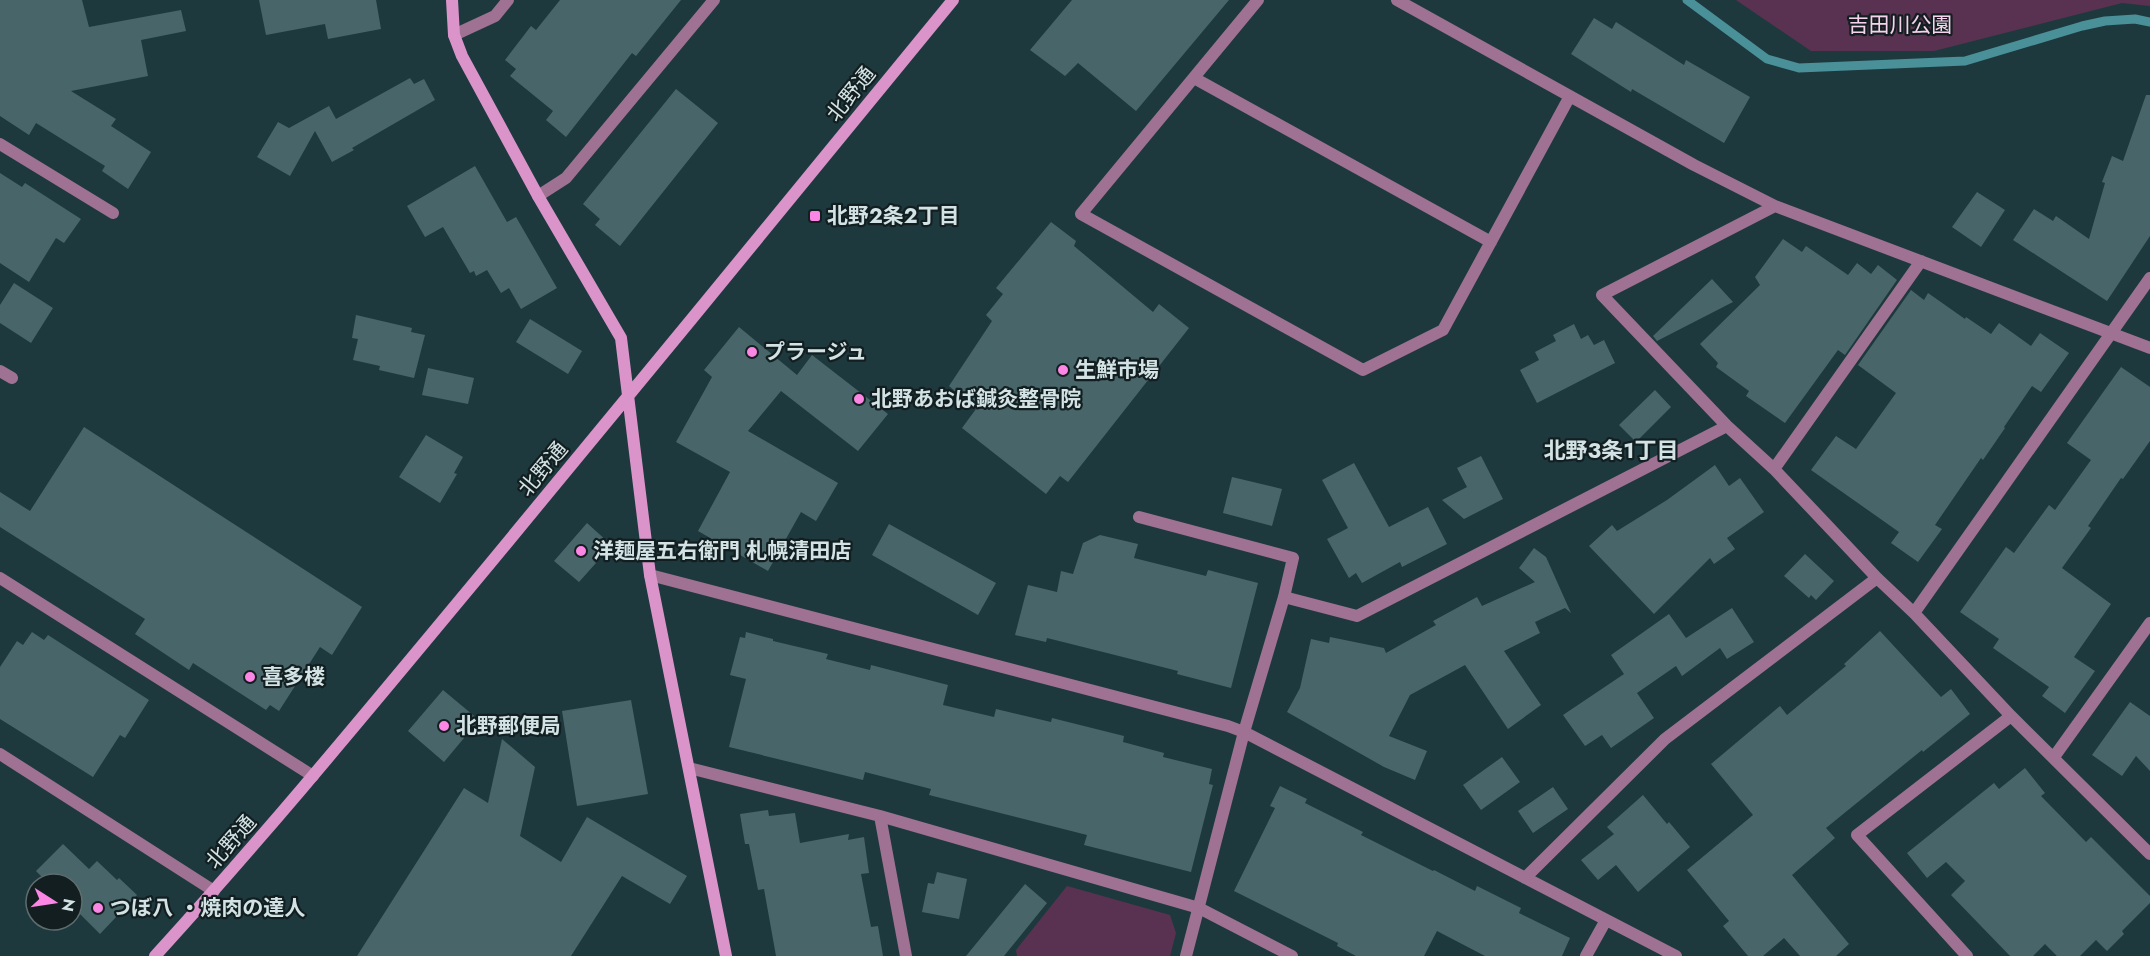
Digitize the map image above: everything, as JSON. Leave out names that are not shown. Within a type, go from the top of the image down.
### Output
[{"type":"street","points":[[452,0],[454,35],[462,56],[538,196],[621,338],[650,575],[726,956]]},
{"type":"street","points":[[454,35],[495,16],[508,0]]},
{"type":"street","points":[[538,196],[566,178],[714,0]]},
{"type":"street","name":"北野通","points":[[154,956],[214,891],[313,776],[629,396],[953,0]]},
{"type":"street","points":[[1258,0],[1081,214],[1363,370],[1443,330],[1570,96]]},
{"type":"street","points":[[1397,0],[1694,165],[1775,206],[2150,348]]},
{"type":"street","points":[[1194,78],[1491,242]]},
{"type":"street","points":[[0,144],[113,213]]},
{"type":"street","points":[[1775,206],[1602,296],[1727,426],[1774,469],[2011,716],[2150,854]]},
{"type":"street","points":[[1774,469],[1921,261]]},
{"type":"street","points":[[1914,613],[2150,278]]},
{"type":"street","points":[[0,371],[12,378]]},
{"type":"street","points":[[1284,597],[1357,616],[1727,426]]},
{"type":"street","points":[[1139,517],[1293,558],[1284,597],[1244,732],[1186,956]]},
{"type":"street","points":[[650,575],[1244,732],[1676,956]]},
{"type":"street","points":[[0,578],[313,776]]},
{"type":"street","points":[[1525,878],[1665,739],[1878,578]]},
{"type":"street","points":[[2054,757],[2150,623]]},
{"type":"street","points":[[1967,956],[1857,835],[2011,716]]},
{"type":"street","points":[[0,754],[214,891]]},
{"type":"street","points":[[689,768],[880,816],[1199,908],[1292,956]]},
{"type":"street","points":[[880,816],[906,956]]},
{"type":"street","points":[[1586,956],[1606,920]]},
{"type":"green space","name":"吉田川公園","points":[[1736,0],[2150,0],[2150,6],[2122,3],[1934,51],[1811,51]]},
{"type":"green space","points":[[1067,886],[1170,915],[1176,933],[1170,956],[1017,956],[1016,950]]},
{"type":"building","points":[[0,0],[82,0],[89,27],[181,10],[186,31],[141,40],[148,76],[71,91],[116,119],[111,126],[151,152],[128,189],[102,171],[105,166],[36,123],[29,135],[0,116]]},
{"type":"building","points":[[259,0],[376,0],[381,29],[328,39],[325,24],[266,35]]},
{"type":"building","points":[[560,0],[681,0],[636,56],[632,53],[566,137],[546,120],[553,111],[510,76],[516,69],[505,60],[531,26],[536,30]]},
{"type":"building","points":[[1072,0],[1229,0],[1136,111],[1078,63],[1065,76],[1030,50]]},
{"type":"building","points":[[1594,18],[1612,29],[1616,22],[1684,65],[1686,60],[1750,97],[1724,143],[1632,89],[1631,92],[1571,54]]},
{"type":"building","points":[[410,78],[414,84],[424,79],[435,100],[332,162],[315,131],[290,176],[257,157],[278,122],[289,128],[329,106],[336,119]]},
{"type":"building","points":[[676,89],[718,123],[620,246],[595,225],[600,219],[583,204]]},
{"type":"building","points":[[2146,95],[2150,95],[2150,236],[2107,301],[2013,240],[2034,209],[2053,221],[2056,216],[2089,239],[2105,183],[2102,182],[2112,156],[2123,161]]},
{"type":"building","points":[[475,166],[507,222],[516,217],[557,288],[521,309],[509,288],[501,293],[487,270],[476,276],[474,271],[470,273],[443,227],[425,237],[407,206]]},
{"type":"building","points":[[0,173],[22,187],[25,183],[81,219],[64,243],[56,238],[29,282],[0,263]]},
{"type":"building","points":[[1977,192],[2005,210],[1981,247],[1952,227]]},
{"type":"building","points":[[1051,222],[1076,241],[1074,246],[1153,312],[1159,304],[1189,328],[1068,482],[1060,476],[1046,494],[962,428],[976,409],[949,386],[992,321],[986,315],[1003,294],[996,288]]},
{"type":"building","points":[[1783,239],[1802,252],[1806,246],[1848,275],[1857,263],[1871,274],[1878,265],[1897,280],[1845,355],[1838,350],[1785,423],[1746,396],[1749,391],[1716,367],[1718,363],[1700,344],[1760,285],[1755,277]]},
{"type":"building","points":[[1712,279],[1733,302],[1657,341],[1653,336]]},
{"type":"building","points":[[14,283],[53,308],[31,343],[0,323],[0,305]]},
{"type":"building","points":[[1911,290],[1924,300],[1928,293],[1991,334],[1999,323],[2031,346],[2040,333],[2069,353],[2041,392],[2032,386],[1983,460],[1981,458],[1935,525],[1942,529],[1918,562],[1891,543],[1899,532],[1811,470],[1836,436],[1856,449],[1896,393],[1858,365]]},
{"type":"building","points":[[356,315],[412,328],[411,332],[425,335],[414,378],[379,370],[380,366],[353,360],[358,339],[352,338]]},
{"type":"building","points":[[530,319],[582,351],[568,374],[516,342]]},
{"type":"building","points":[[1574,324],[1581,339],[1588,335],[1594,345],[1604,340],[1615,363],[1537,403],[1520,370],[1539,360],[1535,352],[1556,341],[1553,335]]},
{"type":"building","points":[[739,327],[797,375],[812,355],[888,414],[858,451],[781,391],[748,431],[838,483],[816,521],[801,512],[768,571],[698,531],[730,472],[676,442],[712,377],[704,370]]},
{"type":"building","points":[[2121,367],[2150,387],[2150,441],[2123,479],[2121,478],[2088,526],[2091,528],[2062,568],[2111,604],[2074,657],[2095,671],[2065,713],[2042,696],[2049,687],[1993,648],[1999,639],[1960,612],[2006,547],[2014,553],[2049,505],[2055,510],[2091,460],[2067,443]]},
{"type":"building","points":[[428,368],[474,378],[468,404],[422,395]]},
{"type":"building","points":[[1655,390],[1671,407],[1636,442],[1619,425]]},
{"type":"building","points":[[84,427],[362,607],[332,655],[320,647],[279,711],[270,705],[266,710],[193,663],[189,670],[135,634],[145,619],[0,527],[0,492],[30,511]]},
{"type":"building","points":[[426,435],[463,457],[454,473],[457,474],[440,503],[399,477]]},
{"type":"building","points":[[1481,456],[1503,499],[1464,519],[1442,500],[1467,487],[1457,468]]},
{"type":"building","points":[[1354,463],[1389,527],[1428,507],[1447,544],[1402,567],[1400,562],[1362,583],[1356,573],[1349,578],[1327,539],[1348,528],[1322,480]]},
{"type":"building","points":[[1715,465],[1729,486],[1740,478],[1764,512],[1727,538],[1735,549],[1714,564],[1710,558],[1654,614],[1589,546],[1612,525],[1617,531],[1667,500]]},
{"type":"building","points":[[1232,477],[1282,489],[1272,526],[1223,513]]},
{"type":"building","name":"洋麺屋五右衛門 札幌清田店","points":[[587,523],[608,542],[593,560],[596,563],[579,582],[554,561]]},
{"type":"building","points":[[889,524],[996,583],[978,615],[872,555]]},
{"type":"building","points":[[1100,535],[1138,544],[1134,558],[1206,576],[1208,570],[1258,583],[1231,688],[1177,674],[1178,671],[1047,638],[1046,642],[1015,635],[1028,585],[1057,592],[1061,571],[1073,574],[1083,543]]},
{"type":"building","points":[[1534,548],[1546,557],[1571,613],[1565,608],[1535,622],[1540,633],[1504,651],[1541,705],[1508,729],[1465,665],[1410,695],[1389,736],[1427,751],[1415,780],[1384,767],[1287,712],[1300,688],[1311,639],[1329,643],[1330,637],[1384,648],[1386,653],[1436,625],[1433,621],[1477,597],[1482,606],[1535,582],[1519,568]]},
{"type":"building","points":[[1805,554],[1834,581],[1816,600],[1811,595],[1809,598],[1784,576]]},
{"type":"building","points":[[1732,608],[1754,642],[1727,659],[1720,648],[1682,676],[1676,666],[1637,693],[1654,718],[1611,748],[1602,735],[1585,746],[1563,715],[1624,674],[1611,655],[1669,614],[1686,638]]},
{"type":"building","points":[[1880,631],[1941,697],[1951,689],[1970,714],[1826,828],[1835,838],[1792,875],[1849,944],[1836,956],[1800,956],[1784,938],[1763,956],[1748,956],[1723,926],[1729,921],[1687,870],[1753,815],[1711,764],[1780,706],[1787,715],[1846,666],[1844,664]]},
{"type":"building","points":[[32,632],[44,640],[48,635],[149,700],[125,738],[120,735],[93,777],[0,719],[0,667],[17,641],[23,645]]},
{"type":"building","points":[[746,632],[828,654],[826,659],[870,670],[871,665],[948,685],[943,705],[994,717],[996,709],[1051,722],[1052,718],[1124,736],[1123,742],[1164,753],[1163,757],[1212,769],[1209,784],[1213,785],[1191,872],[1084,845],[1087,835],[929,795],[931,789],[865,772],[863,780],[729,747],[746,679],[730,675],[740,637],[745,638]]},
{"type":"building","name":"北野郵便局","points":[[443,690],[479,720],[444,762],[408,731]]},
{"type":"building","points":[[631,700],[648,794],[577,806],[562,711]]},
{"type":"building","points":[[2130,702],[2150,716],[2150,771],[2136,756],[2122,776],[2092,755]]},
{"type":"building","points":[[502,739],[535,767],[520,836],[561,862],[587,817],[687,876],[670,904],[622,876],[571,956],[357,956],[464,788],[488,803]]},
{"type":"building","points":[[1502,757],[1520,782],[1481,810],[1463,785]]},
{"type":"building","points":[[2025,768],[2045,793],[2041,796],[2086,842],[2091,837],[2150,896],[2150,903],[2122,931],[2124,934],[2107,951],[2096,940],[2080,956],[2057,956],[2045,944],[2033,956],[2010,956],[1951,895],[1965,881],[1946,862],[1927,878],[1907,853],[1994,783],[1999,789]]},
{"type":"building","points":[[1280,786],[1307,799],[1305,803],[1363,832],[1361,835],[1475,891],[1477,886],[1521,908],[1519,913],[1570,938],[1562,956],[1485,956],[1437,931],[1424,956],[1356,956],[1337,946],[1338,943],[1234,891],[1275,808],[1270,806]]},
{"type":"building","points":[[1553,787],[1568,809],[1533,833],[1518,811]]},
{"type":"building","points":[[1643,795],[1690,847],[1638,892],[1616,865],[1598,880],[1581,860],[1614,834],[1607,827]]},
{"type":"building","points":[[768,810],[769,816],[795,813],[800,843],[849,834],[848,840],[864,837],[869,873],[861,874],[871,927],[878,926],[883,956],[776,956],[764,889],[758,890],[749,844],[745,844],[740,814]]},
{"type":"building","name":"つぼ八 ・焼肉の達人","points":[[63,844],[89,869],[97,861],[137,895],[100,934],[84,918],[84,872],[36,871]]},
{"type":"building","points":[[937,872],[967,879],[959,919],[922,912],[928,883],[934,884]]},
{"type":"building","points":[[1025,884],[1047,903],[1004,956],[966,956]]},
{"type":"waterway","points":[[1687,0],[1767,59],[1799,68],[1965,61],[2105,21],[2135,19],[2150,22]]},
{"type":"place","name":"北野2条2丁目","points":[[815,216]]},
{"type":"place","name":"プラージュ","points":[[752,352]]},
{"type":"place","name":"生鮮市場","points":[[1063,370]]},
{"type":"place","name":"北野あおば鍼灸整骨院","points":[[859,399]]},
{"type":"place","name":"洋麺屋五右衛門 札幌清田店","points":[[581,551]]},
{"type":"place","name":"喜多楼","points":[[250,677]]},
{"type":"place","name":"北野郵便局","points":[[444,726]]},
{"type":"place","name":"つぼ八 ・焼肉の達人","points":[[98,908]]},
{"type":"district","name":"北野3条1丁目","points":[[1611,450]]}]
